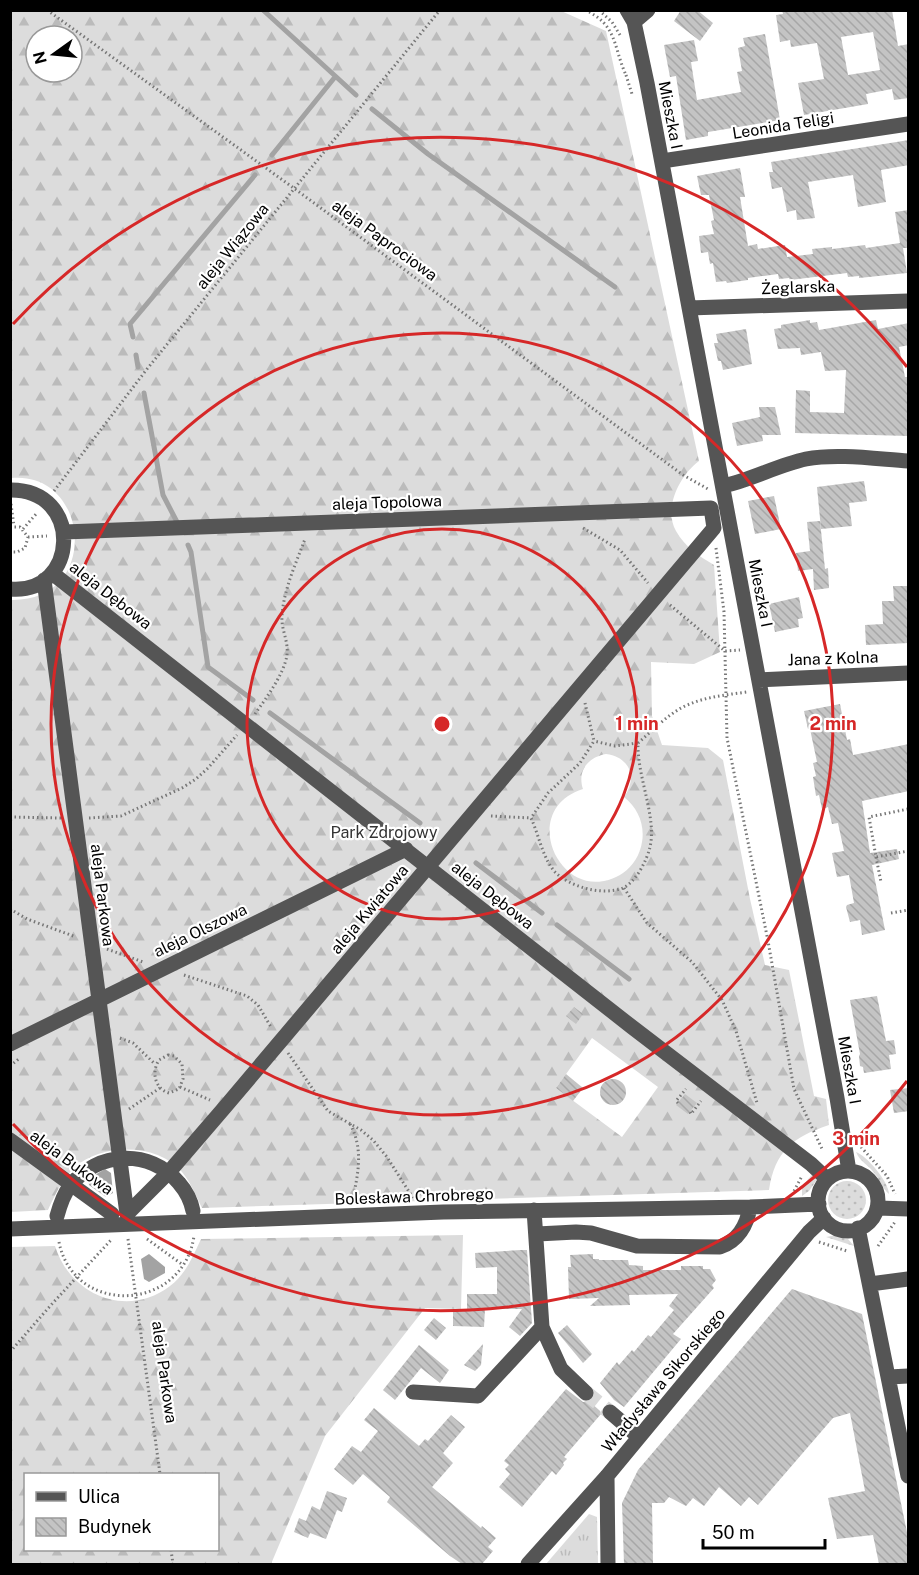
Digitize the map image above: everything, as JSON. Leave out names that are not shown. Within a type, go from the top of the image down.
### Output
[{"type":"street","points":[[630,16],[648,10]]},
{"type":"street","name":"Mieszka I","points":[[630,16],[662,161],[689,308],[715,488],[760,685],[849,1171]]},
{"type":"street","name":"Leonida Teligi","points":[[662,161],[909,124]]},
{"type":"street","name":"Żeglarska","points":[[689,308],[909,301]]},
{"type":"street","points":[[715,488],[743,482],[804,459],[822,457],[909,461]]},
{"type":"street","points":[[10,490],[29,492],[46,501],[58,515],[64,532],[64,547],[60,561],[48,577],[31,587],[10,589]]},
{"type":"street","name":"aleja Topolowa","points":[[64,532],[711,508],[714,528]]},
{"type":"street","name":"aleja Kwiatowa","points":[[119,1214],[169,1172],[714,528]]},
{"type":"street","name":"aleja Dębowa","points":[[48,577],[247,724],[811,1164],[827,1179]]},
{"type":"street","name":"aleja Parkowa","points":[[48,577],[75,819],[119,1158],[119,1214]]},
{"type":"street","name":"Jana z Kolna","points":[[760,685],[909,673]]},
{"type":"street","name":"aleja Olszowa","points":[[10,1044],[406,849]]},
{"type":"street","name":"aleja Bukowa","points":[[10,1140],[71,1185],[119,1214]]},
{"type":"street","points":[[57,1216],[61,1202],[79,1175],[92,1166],[119,1158],[143,1160],[169,1172],[185,1190],[193,1211]]},
{"type":"street","points":[[849,1171],[864,1175],[873,1185],[878,1194],[878,1208],[871,1220],[858,1228],[843,1230],[835,1227],[821,1211],[819,1193],[827,1179],[836,1173],[849,1171]]},
{"type":"street","points":[[537,1234],[591,1233],[637,1246],[720,1247],[728,1244],[739,1234],[748,1219],[750,1208]]},
{"type":"street","name":"Bolesława Chrobrego","points":[[10,1229],[534,1210],[750,1208],[821,1211]]},
{"type":"street","points":[[878,1208],[909,1209]]},
{"type":"street","points":[[534,1210],[543,1327],[561,1369],[586,1393]]},
{"type":"street","name":"Władysława Sikorskiego","points":[[528,1564],[607,1476],[808,1232],[821,1211]]},
{"type":"street","points":[[858,1228],[909,1476]]},
{"type":"street","points":[[870,1284],[909,1279]]},
{"type":"street","points":[[413,1392],[477,1396],[543,1327]]},
{"type":"street","points":[[889,1377],[909,1376]]},
{"type":"street","points":[[610,1413],[639,1437]]},
{"type":"street","points":[[607,1476],[608,1564]]},
{"type":"path","name":"aleja Paprociowa","points":[[48,10],[683,475],[715,488]]},
{"type":"path","name":"aleja Wiązowa","points":[[46,501],[147,369],[440,10]]},
{"type":"path","points":[[585,10],[599,18],[613,34],[626,75]]},
{"type":"path","points":[[10,501],[12,527],[20,527],[25,531],[28,541],[21,551],[10,552]]},
{"type":"path","points":[[10,817],[75,819],[121,816],[182,788],[208,768],[247,724],[271,691],[286,660],[288,650],[282,625],[284,602],[311,523]]},
{"type":"path","points":[[576,525],[620,550],[658,594],[725,651],[741,650]]},
{"type":"path","points":[[714,528],[724,612],[727,738],[768,941],[794,1089],[823,1151]]},
{"type":"path","points":[[531,818],[548,793],[579,763],[594,741],[581,684]]},
{"type":"path","points":[[594,741],[615,747],[638,743],[682,708],[760,685]]},
{"type":"path","points":[[531,818],[547,860],[563,879],[587,889],[611,891],[624,888],[632,881],[646,859],[652,837],[639,771],[638,743]]},
{"type":"path","points":[[881,882],[869,817],[909,809]]},
{"type":"path","points":[[473,813],[531,818]]},
{"type":"path","points":[[876,857],[909,851]]},
{"type":"path","points":[[624,888],[647,923],[692,962],[722,1000],[735,1031],[765,1129]]},
{"type":"path","points":[[10,909],[27,919],[162,969],[248,996],[258,1005],[280,1042],[328,1111],[373,1140],[405,1183],[417,1204]]},
{"type":"path","points":[[891,913],[909,910]]},
{"type":"path","points":[[102,1030],[133,1043],[156,1064],[157,1084],[160,1089],[169,1093],[175,1092],[183,1079],[182,1064],[179,1059],[168,1055],[156,1064]]},
{"type":"path","points":[[180,1087],[225,1107]]},
{"type":"path","points":[[114,1116],[135,1107],[160,1089]]},
{"type":"path","points":[[678,1103],[676,1101],[686,1089]]},
{"type":"path","points":[[690,1112],[692,1114],[701,1101]]},
{"type":"path","points":[[349,1123],[359,1146],[351,1206]]},
{"type":"path","points":[[58,1241],[67,1263],[89,1286],[104,1293],[136,1296],[151,1292],[166,1283],[189,1257],[194,1236]]},
{"type":"path","points":[[146,1238],[183,1265]]},
{"type":"path","points":[[10,1352],[113,1239]]},
{"type":"path","name":"aleja Parkowa","points":[[128,1239],[160,1473]]},
{"type":"green space","name":"Park Zdrojowy","points":[[559,10],[606,31],[699,461],[680,483],[673,502],[672,522],[688,546],[714,565],[720,652],[694,664],[651,662],[652,716],[662,745],[708,748],[723,760],[765,965],[789,970],[814,1096],[826,1099],[829,1125],[805,1135],[788,1147],[776,1165],[769,1190],[202,1208],[185,1176],[172,1162],[145,1151],[114,1150],[86,1159],[75,1167],[56,1193],[48,1210],[11,1212],[11,600],[40,595],[60,581],[72,560],[75,537],[70,514],[57,494],[37,481],[11,478],[10,11]],"holes":[[[606,754],[621,759],[629,770],[630,783],[624,797],[639,817],[642,842],[636,860],[623,873],[602,881],[582,879],[566,869],[555,854],[550,836],[552,817],[562,801],[583,789],[583,771],[589,762]],[[592,1038],[658,1087],[622,1137],[556,1088]]]},
{"type":"green space","points":[[856,1152],[877,1170],[889,1194],[873,1171]]},
{"type":"green space","points":[[814,1172],[816,1181],[802,1196],[802,1187]]},
{"type":"green space","points":[[847,1181],[861,1186],[866,1200],[861,1214],[847,1219],[833,1214],[828,1200],[833,1186]]},
{"type":"green space","points":[[463,1235],[461,1309],[425,1308],[325,1436],[271,1564],[11,1564],[11,1247],[55,1246],[62,1263],[73,1278],[102,1297],[119,1301],[136,1301],[153,1296],[176,1281],[201,1239]]},
{"type":"green space","points":[[837,1235],[848,1239],[854,1246],[826,1237]]},
{"type":"green space","points":[[589,1514],[597,1517],[598,1564],[546,1564]]},
{"type":"shaded area","points":[[105,1169],[111,1173],[113,1193],[106,1197],[89,1185],[88,1179]]},
{"type":"shaded area","points":[[149,1254],[165,1267],[165,1273],[149,1282],[144,1279],[141,1259]]},
{"type":"building","points":[[681,10],[697,10],[713,23],[700,41],[674,21]]},
{"type":"building","points":[[782,10],[892,10],[898,46],[909,44],[909,98],[894,100],[892,89],[866,94],[868,104],[804,115],[798,83],[824,79],[817,43],[791,47],[790,40],[780,42],[776,15],[783,14]],"holes":[[[873,32],[880,70],[848,75],[841,37]]]},
{"type":"building","points":[[765,34],[780,120],[708,132],[708,136],[686,140],[676,76],[670,77],[664,45],[694,40],[698,61],[691,62],[697,100],[741,92],[737,72],[742,71],[738,48],[745,46],[743,38]]},
{"type":"building","points":[[909,140],[909,165],[881,170],[886,202],[858,207],[853,175],[808,182],[815,218],[797,220],[796,210],[787,212],[782,187],[772,189],[769,172],[773,172],[771,162]]},
{"type":"building","points":[[740,168],[745,197],[740,197],[748,246],[757,244],[758,249],[785,245],[787,257],[813,254],[812,249],[865,245],[866,248],[900,243],[895,212],[909,210],[909,248],[903,248],[907,273],[859,278],[859,276],[848,277],[847,273],[790,280],[789,278],[779,279],[778,274],[727,283],[726,281],[716,282],[713,263],[710,264],[708,252],[701,253],[699,236],[714,234],[711,221],[714,220],[709,195],[701,195],[697,176]]},
{"type":"building","points":[[810,320],[810,323],[817,322],[819,330],[876,320],[878,329],[909,323],[909,345],[899,347],[905,377],[909,377],[909,436],[795,433],[796,390],[810,391],[810,412],[844,413],[846,370],[825,371],[821,352],[801,355],[800,348],[778,349],[774,329],[781,328],[781,325]]},
{"type":"building","points":[[746,329],[752,364],[723,370],[721,361],[718,361],[714,343],[718,343],[716,334]]},
{"type":"building","points":[[759,407],[775,407],[781,435],[762,435],[763,441],[737,446],[732,423],[760,417]]},
{"type":"building","points":[[864,481],[867,501],[849,503],[852,526],[821,529],[817,487]]},
{"type":"building","points":[[774,496],[781,529],[755,534],[748,501]]},
{"type":"building","points":[[820,521],[829,588],[814,590],[813,569],[798,571],[796,553],[810,551],[807,522]]},
{"type":"building","points":[[893,586],[908,586],[909,643],[866,645],[865,625],[883,624],[882,601],[894,601]]},
{"type":"building","points":[[799,597],[803,618],[798,619],[799,627],[775,632],[769,604]]},
{"type":"building","points":[[840,704],[847,740],[850,739],[853,755],[909,744],[909,791],[862,801],[870,853],[897,849],[899,859],[872,865],[885,930],[862,935],[860,920],[850,922],[846,907],[854,903],[849,875],[837,877],[832,853],[844,851],[838,823],[832,824],[828,807],[822,809],[819,795],[816,796],[813,777],[816,776],[813,763],[817,762],[804,711]]},
{"type":"building","points":[[877,996],[886,1041],[894,1040],[896,1054],[889,1055],[891,1069],[864,1073],[863,1067],[860,1066],[850,1000]]},
{"type":"building","points":[[574,1007],[583,1014],[576,1024],[566,1016]]},
{"type":"building","points":[[566,1074],[583,1088],[573,1101],[556,1088]]},
{"type":"building","points":[[613,1079],[622,1083],[626,1092],[622,1101],[613,1105],[604,1101],[600,1092],[604,1083]]},
{"type":"building","points":[[909,1088],[909,1111],[894,1113],[890,1090]]},
{"type":"building","points":[[685,1094],[697,1103],[688,1114],[676,1105]]},
{"type":"building","points":[[527,1250],[532,1323],[520,1336],[509,1327],[522,1309],[485,1309],[484,1327],[453,1326],[453,1310],[467,1311],[467,1294],[497,1294],[497,1267],[476,1268],[475,1253]]},
{"type":"building","points":[[593,1254],[593,1259],[628,1260],[629,1265],[643,1266],[643,1270],[681,1270],[681,1266],[703,1266],[703,1269],[710,1269],[716,1280],[712,1285],[714,1288],[673,1334],[681,1339],[624,1407],[614,1400],[600,1383],[617,1362],[619,1365],[648,1335],[651,1337],[674,1310],[669,1306],[678,1294],[629,1295],[630,1305],[590,1306],[599,1298],[569,1299],[570,1255]]},
{"type":"building","points":[[792,1289],[862,1314],[909,1542],[909,1564],[879,1564],[873,1535],[837,1539],[828,1498],[865,1491],[850,1413],[833,1418],[758,1505],[749,1497],[741,1506],[719,1487],[704,1506],[693,1498],[686,1506],[669,1497],[664,1503],[652,1503],[653,1564],[624,1564],[622,1503],[638,1470]]},
{"type":"building","points":[[434,1318],[446,1328],[436,1340],[424,1330]]},
{"type":"building","points":[[567,1325],[592,1354],[583,1363],[558,1333]]},
{"type":"building","points":[[483,1344],[481,1365],[475,1371],[464,1365]]},
{"type":"building","points":[[419,1345],[449,1370],[440,1383],[421,1368],[395,1400],[383,1390]]},
{"type":"building","points":[[566,1389],[583,1402],[590,1402],[601,1414],[564,1457],[567,1459],[556,1475],[552,1471],[522,1507],[499,1487],[510,1474],[505,1469],[509,1465],[504,1461]]},
{"type":"building","points":[[374,1408],[419,1446],[425,1439],[428,1441],[451,1415],[465,1427],[443,1453],[453,1463],[432,1487],[496,1538],[488,1547],[493,1551],[482,1564],[462,1564],[450,1556],[387,1502],[390,1497],[363,1474],[353,1485],[334,1469],[352,1446],[361,1452],[378,1431],[364,1420]]},
{"type":"building","points":[[327,1491],[347,1498],[342,1512],[337,1510],[326,1539],[310,1533],[308,1538],[294,1532],[299,1518],[306,1521],[312,1506],[320,1510]]},
{"type":"waterway","points":[[263,10],[356,95]]},
{"type":"waterway","points":[[272,155],[335,77]]},
{"type":"waterway","points":[[372,109],[428,154],[615,287]]},
{"type":"waterway","points":[[133,337],[130,324],[255,175]]},
{"type":"waterway","points":[[136,355],[138,367]]},
{"type":"waterway","points":[[144,393],[163,495],[177,522]]},
{"type":"waterway","points":[[188,545],[191,552],[208,667],[253,700]]},
{"type":"waterway","points":[[270,713],[420,823]]},
{"type":"waterway","points":[[476,863],[542,913]]},
{"type":"waterway","points":[[557,925],[629,979]]},
{"type":"tunnel","points":[[586,1393],[610,1412]]}]
